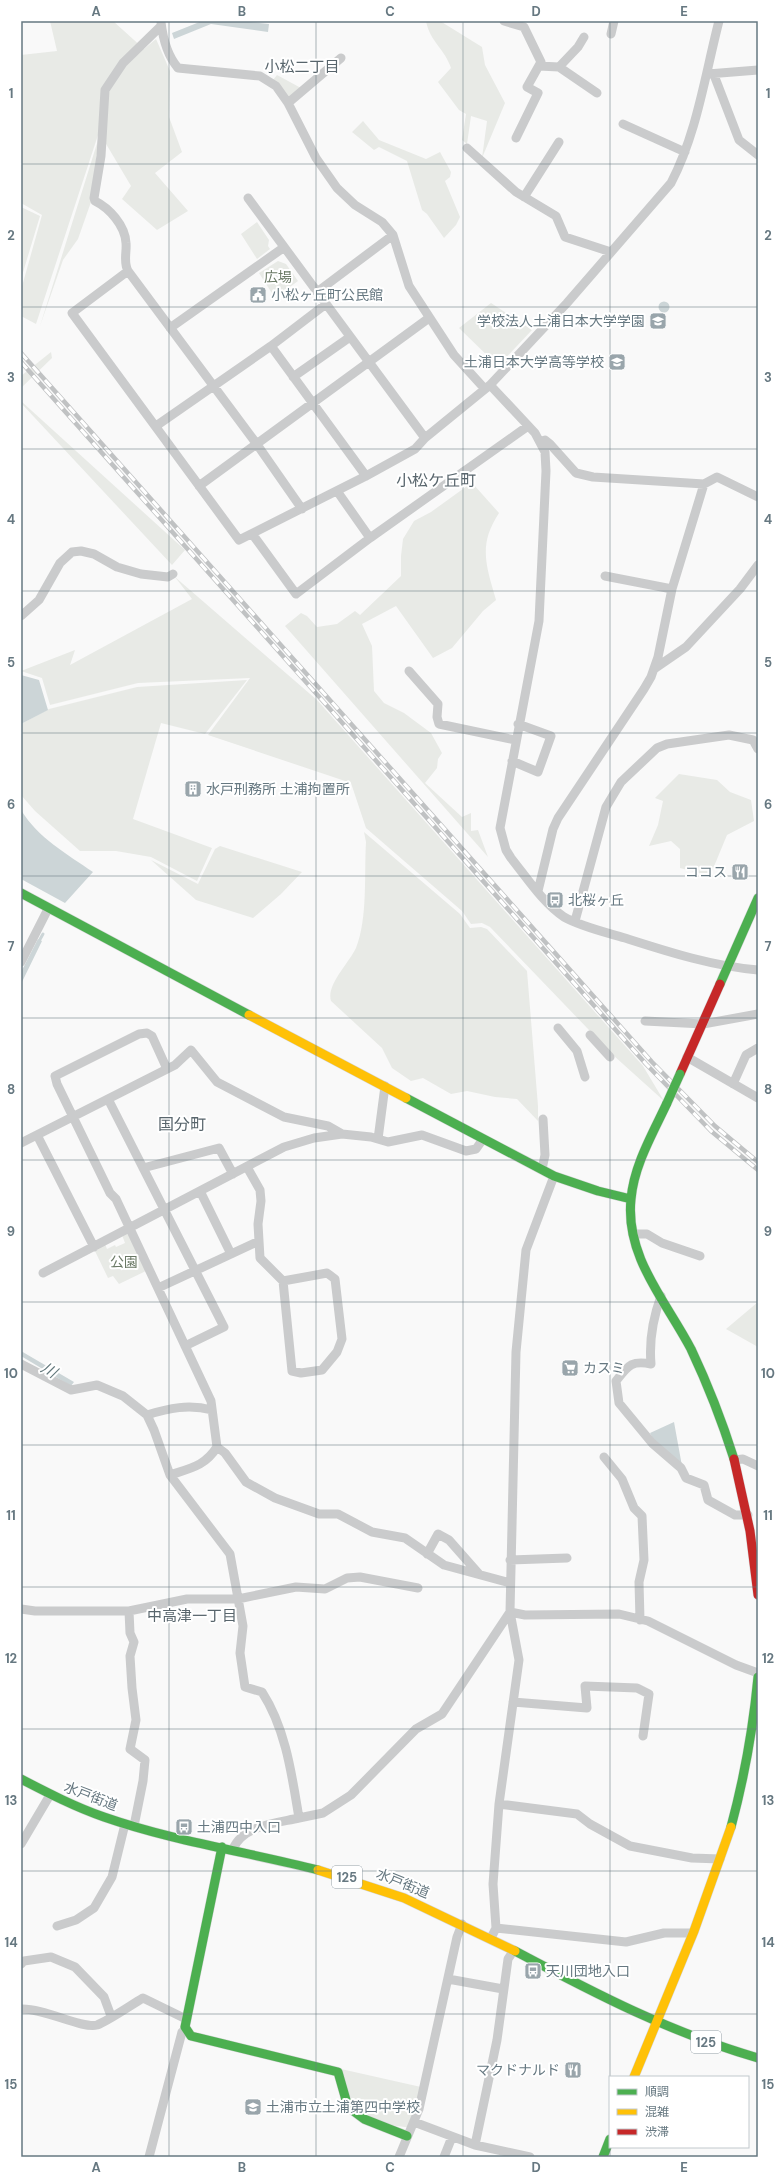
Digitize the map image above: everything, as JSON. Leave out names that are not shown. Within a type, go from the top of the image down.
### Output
[{"type":"main road","points":[[21,893],[48,909],[554,1176],[598,1191],[631,1199]]},
{"type":"main road","points":[[758,898],[703,1024],[646,1148],[631,1199],[633,1234],[638,1256],[690,1348],[706,1384],[734,1460],[748,1515],[758,1595]]},
{"type":"main road","points":[[634,2076],[720,1859],[750,1775],[757,1709],[758,1677]]},
{"type":"main road","name":"水戸街道","points":[[21,1779],[50,1795],[88,1812],[124,1824],[331,1872],[370,1884],[411,1900],[462,1924],[602,1997],[656,2022],[685,2035],[758,2058]]},
{"type":"main road","points":[[222,1847],[186,2019],[186,2029],[191,2036],[338,2072],[348,2107],[364,2119],[407,2136]]},
{"type":"main road","points":[[603,2157],[609,2142]]},
{"type":"street","points":[[504,21],[524,28],[542,62],[527,87],[538,93],[516,138]]},
{"type":"street","points":[[611,34],[614,21]]},
{"type":"street","points":[[128,271],[72,313],[239,540],[253,535],[415,449],[425,438],[487,387],[611,252],[664,192],[680,166],[710,75],[719,21]]},
{"type":"street","points":[[161,24],[167,51],[171,60],[178,68],[260,76],[276,86],[288,102],[316,158],[337,188],[354,205],[382,222],[393,235],[409,286],[454,355],[528,426],[541,441],[546,471],[539,621],[518,724],[500,828],[506,850],[510,858],[553,908],[575,922],[674,954],[727,967],[758,970]]},
{"type":"street","points":[[161,24],[123,63],[105,90],[102,149],[94,198],[95,201],[113,214],[124,235],[126,242],[125,262],[128,271],[256,443],[302,509]]},
{"type":"street","points":[[559,67],[578,47],[584,37]]},
{"type":"street","points":[[288,102],[341,58]]},
{"type":"street","points":[[539,66],[559,67],[597,93]]},
{"type":"street","points":[[710,75],[758,70]]},
{"type":"street","points":[[710,75],[739,140],[758,155]]},
{"type":"street","points":[[623,124],[685,152]]},
{"type":"street","points":[[524,197],[559,142]]},
{"type":"street","points":[[467,148],[516,192],[556,216],[565,237],[611,252]]},
{"type":"street","points":[[248,198],[283,248],[425,438]]},
{"type":"street","points":[[317,292],[393,235]]},
{"type":"street","points":[[170,328],[283,248]]},
{"type":"street","points":[[156,426],[271,346],[326,304]]},
{"type":"street","points":[[199,486],[429,318]]},
{"type":"street","points":[[293,377],[350,337]]},
{"type":"street","points":[[271,346],[366,476]]},
{"type":"street","points":[[253,535],[296,594],[370,538],[528,426]]},
{"type":"street","points":[[541,441],[545,440],[550,444],[576,473],[593,477],[704,484],[717,477],[758,497]]},
{"type":"street","points":[[538,891],[553,830],[558,818],[644,689],[654,669],[672,589],[704,484]]},
{"type":"street","points":[[337,491],[370,538]]},
{"type":"street","points":[[21,616],[39,600],[60,563],[72,552],[81,551],[94,554],[117,567],[141,574],[168,577],[173,574]]},
{"type":"street","points":[[654,669],[686,647],[740,589],[758,564]]},
{"type":"street","points":[[605,576],[672,589]]},
{"type":"street","points":[[409,671],[438,704],[437,717],[439,724],[515,740]]},
{"type":"street","points":[[512,761],[538,772],[551,736],[518,724]]},
{"type":"street","points":[[575,922],[606,807],[620,782],[656,748],[667,744],[729,735],[753,740],[758,749]]},
{"type":"street","points":[[21,962],[48,909]]},
{"type":"street","points":[[645,1021],[703,1024],[758,1014]]},
{"type":"street","points":[[558,1028],[577,1051],[585,1077]]},
{"type":"street","points":[[167,1069],[152,1036],[148,1033],[138,1034],[55,1076],[57,1084],[110,1193],[116,1199],[130,1228],[211,1401],[217,1447],[209,1459],[194,1468],[170,1475]]},
{"type":"street","points":[[590,1035],[610,1057]]},
{"type":"street","points":[[733,1084],[746,1055],[758,1048]]},
{"type":"street","points":[[21,1143],[176,1065],[191,1050],[218,1082],[284,1117],[328,1126],[342,1134]]},
{"type":"street","points":[[687,1057],[758,1098]]},
{"type":"street","points":[[378,1139],[385,1086]]},
{"type":"street","points":[[108,1099],[224,1327],[185,1346]]},
{"type":"street","points":[[542,1119],[545,1155],[542,1169]]},
{"type":"street","points":[[43,1274],[284,1147],[314,1138],[342,1134],[378,1139],[388,1142],[422,1135],[466,1151],[476,1150],[483,1139]]},
{"type":"street","points":[[37,1135],[94,1247]]},
{"type":"street","points":[[143,1168],[219,1148],[233,1174]]},
{"type":"street","points":[[247,1167],[260,1190],[261,1201],[258,1224],[260,1258],[284,1281],[292,1371],[301,1373],[322,1370],[337,1352],[342,1339],[335,1279],[327,1273],[284,1281]]},
{"type":"street","points":[[491,1938],[496,1928],[493,1884],[499,1804],[519,1660],[510,1612],[516,1352],[526,1250],[554,1176]]},
{"type":"street","points":[[200,1191],[230,1254]]},
{"type":"street","points":[[633,1234],[647,1234],[662,1243],[700,1256]]},
{"type":"street","points":[[158,1288],[259,1241]]},
{"type":"street","points":[[661,1296],[655,1312],[651,1339],[651,1364],[638,1362],[628,1366],[616,1381],[619,1403],[652,1443],[681,1468],[686,1478],[704,1485],[708,1500],[735,1514],[748,1515]]},
{"type":"street","points":[[21,1364],[71,1390],[97,1385],[123,1396],[147,1415],[170,1475],[230,1554],[243,1626],[240,1653],[245,1688],[262,1692],[272,1707],[290,1766],[299,1818]]},
{"type":"street","points":[[147,1415],[170,1407],[197,1406],[212,1410]]},
{"type":"street","points":[[217,1447],[226,1453],[246,1482],[275,1498],[320,1514],[338,1514],[372,1532],[406,1538],[444,1566],[510,1583]]},
{"type":"street","points":[[604,1457],[622,1479],[634,1508],[642,1516],[644,1560],[639,1582],[640,1620]]},
{"type":"street","points":[[734,1460],[743,1459],[758,1466]]},
{"type":"street","points":[[427,1554],[438,1534],[449,1540],[479,1574]]},
{"type":"street","points":[[510,1560],[567,1558]]},
{"type":"street","points":[[21,1609],[35,1611],[129,1611],[187,1599],[238,1599],[296,1587],[325,1589],[346,1578],[360,1576],[418,1588]]},
{"type":"street","points":[[129,1611],[130,1633],[134,1642],[130,1656],[136,1720],[130,1749],[146,1760],[134,1826]]},
{"type":"street","points":[[510,1612],[525,1615],[618,1614],[640,1620],[758,1673]]},
{"type":"street","points":[[233,1849],[237,1840],[248,1831],[323,1813],[351,1795],[416,1729],[442,1714],[510,1612]]},
{"type":"street","points":[[513,1702],[587,1708],[586,1686],[637,1688],[649,1694],[643,1736]]},
{"type":"street","points":[[21,1844],[50,1795]]},
{"type":"street","points":[[499,1804],[577,1814],[590,1824],[630,1846],[692,1858],[720,1859]]},
{"type":"street","points":[[57,1926],[76,1920],[94,1908],[112,1877],[124,1824]]},
{"type":"street","points":[[399,2157],[419,2109],[457,1938],[462,1924]]},
{"type":"street","points":[[496,1928],[626,1942],[664,1933],[691,1933]]},
{"type":"street","points":[[475,2145],[497,2040],[508,1959],[514,1950]]},
{"type":"street","points":[[21,1964],[24,1961],[51,1957],[75,1967],[104,1996],[111,2016]]},
{"type":"street","points":[[448,1979],[503,1989]]},
{"type":"street","points":[[21,2009],[44,2011],[82,2025],[96,2025],[143,1998],[186,2019]]},
{"type":"street","points":[[149,2157],[182,2032],[186,2029]]},
{"type":"street","points":[[414,2122],[494,2153],[530,2157]]},
{"type":"street","points":[[444,2157],[452,2137]]},
{"type":"green space","points":[[50,21],[113,21],[144,49],[156,39],[170,71],[169,117],[182,152],[155,173],[188,211],[157,230],[122,199],[131,186],[99,132],[36,324],[21,316],[21,290],[42,215],[21,203],[21,55],[57,51]]},
{"type":"green space","points":[[426,21],[440,21],[482,47],[485,65],[505,103],[482,158],[487,121],[471,116],[467,144],[462,140],[466,114],[459,110],[438,82],[451,68],[431,35]]},
{"type":"green space","points":[[277,75],[301,88],[289,98],[273,80]]},
{"type":"green space","points":[[363,121],[379,140],[426,159],[440,152],[451,172],[450,177],[445,181],[460,217],[456,225],[444,238],[427,214],[422,210],[407,161],[379,147],[374,150],[352,132]]},
{"type":"green space","points":[[99,137],[91,202],[78,239],[63,260],[40,326]]},
{"type":"green space","points":[[21,207],[40,216],[21,279]]},
{"type":"green space","name":"広場","points":[[257,222],[269,240],[268,246],[270,249],[257,259],[241,234]]},
{"type":"green space","name":"広場","points":[[278,261],[286,264],[298,281],[275,298],[259,273]]},
{"type":"green space","points":[[491,303],[532,330],[498,366],[459,328]]},
{"type":"green space","points":[[51,352],[52,358],[21,388],[21,376]]},
{"type":"green space","points":[[21,401],[185,550],[172,565],[21,403]]},
{"type":"green space","points":[[474,481],[474,485],[499,513],[492,524],[486,545],[487,566],[496,600],[483,611],[452,648],[433,658],[396,606],[362,624],[372,646],[374,691],[384,703],[404,713],[431,733],[442,753],[438,759],[437,768],[425,783],[462,817],[471,813],[471,831],[478,830],[488,857],[285,626],[301,613],[307,616],[317,627],[337,624],[355,611],[360,615],[401,576],[403,539],[414,521],[431,512]]},
{"type":"green space","points":[[175,577],[317,700],[643,1066],[664,1101],[613,1055],[490,927],[482,923],[471,924],[462,911],[366,828],[351,783],[208,735],[250,678],[138,683],[50,705],[42,678],[21,671],[75,650],[70,665],[192,599]]},
{"type":"green space","points":[[247,680],[205,734],[161,723],[133,819],[212,848],[197,881],[151,857],[116,851],[80,851],[35,811],[21,795],[21,724],[49,709],[137,687]]},
{"type":"green space","points":[[679,774],[717,780],[730,792],[751,800],[754,821],[727,835],[710,876],[680,868],[680,849],[671,841],[649,846],[658,825],[663,801],[655,798]]},
{"type":"green space","points":[[364,832],[460,914],[470,928],[481,927],[487,929],[527,971],[538,1121],[517,1099],[495,1097],[467,1091],[451,1094],[423,1078],[411,1081],[392,1068],[382,1048],[331,1001],[330,995],[335,981],[353,954],[360,936],[365,896],[366,842]]},
{"type":"green space","points":[[220,846],[302,872],[281,894],[253,918],[196,900],[151,860],[198,884],[215,849]]},
{"type":"green space","name":"公園","points":[[127,1233],[148,1270],[119,1284],[113,1276],[108,1278],[94,1249],[105,1244],[107,1249],[115,1245],[116,1247],[125,1243],[122,1235]]},
{"type":"green space","points":[[758,1302],[758,1347],[726,1329]]},
{"type":"green space","points":[[341,2069],[421,2087],[408,2127],[401,2127],[377,2120],[356,2107],[347,2094]]},
{"type":"water","points":[[202,21],[237,21],[269,24],[268,32],[211,24],[174,39],[172,33]]},
{"type":"water","points":[[664,301],[668,303],[670,307],[668,311],[664,313],[660,311],[658,307],[660,303]]},
{"type":"water","points":[[21,675],[39,680],[48,710],[21,724]]},
{"type":"water","points":[[21,810],[44,837],[93,872],[65,903],[21,879]]},
{"type":"water","points":[[38,939],[42,941],[21,984],[21,972]]},
{"type":"water","points":[[21,1351],[74,1382],[71,1386],[21,1356]]},
{"type":"water","points":[[674,1422],[682,1466],[654,1441],[650,1433]]},
{"type":"waterway","name":"川","points":[[38,943],[43,934]]},
{"type":"railway","points":[[21,353],[652,1062],[715,1126],[758,1162]]},
{"type":"railway","points":[[21,362],[646,1064],[711,1131],[758,1170]]},
{"type":"traffic: fast","points":[[21,893],[249,1015]]},
{"type":"traffic: fast","points":[[720,984],[758,898]]},
{"type":"traffic: fast","points":[[667,1103],[680,1074]]},
{"type":"traffic: fast","points":[[406,1098],[554,1176],[598,1191],[631,1199]]},
{"type":"traffic: fast","points":[[667,1103],[640,1162],[633,1186],[631,1199],[631,1220],[634,1240],[649,1278],[691,1349],[725,1431],[734,1459]]},
{"type":"traffic: fast","points":[[731,1827],[748,1752],[758,1677]]},
{"type":"traffic: fast","points":[[21,1779],[51,1795],[83,1809],[130,1825],[183,1840],[318,1870]]},
{"type":"traffic: fast","points":[[222,1847],[185,2027],[191,2036],[338,2072],[348,2107],[364,2119],[407,2136]]},
{"type":"traffic: fast","points":[[515,1951],[604,1997],[663,2024],[725,2048],[758,2058]]},
{"type":"traffic: fast","points":[[603,2157],[609,2142]]},
{"type":"traffic: slow","points":[[249,1015],[406,1098]]},
{"type":"traffic: slow","points":[[634,2076],[694,1931],[731,1827]]},
{"type":"traffic: slow","points":[[318,1870],[404,1898],[515,1951]]},
{"type":"traffic: jam","points":[[680,1074],[720,984]]},
{"type":"traffic: jam","points":[[734,1459],[750,1531],[758,1595]]},
{"type":"place","name":"小松ヶ丘町公民館","points":[[258,295]]},
{"type":"place","name":"学校法人土浦日本大学学園","points":[[658,321]]},
{"type":"place","name":"土浦日本大学高等学校","points":[[617,362]]},
{"type":"place","name":"水戸刑務所 土浦拘置所","points":[[193,789]]},
{"type":"place","name":"ココス","points":[[740,872]]},
{"type":"place","name":"北桜ヶ丘","points":[[555,900]]},
{"type":"place","name":"カスミ","points":[[570,1368]]},
{"type":"place","name":"土浦四中入口","points":[[184,1827]]},
{"type":"place","name":"天川団地入口","points":[[533,1971]]},
{"type":"place","name":"マクドナルド","points":[[573,2070]]},
{"type":"place","name":"土浦市立土浦第四中学校","points":[[253,2107]]},
{"type":"district","name":"小松二丁目","points":[[302,67]]},
{"type":"district","name":"小松ケ丘町","points":[[436,480]]},
{"type":"district","name":"国分町","points":[[182,1124]]},
{"type":"district","name":"中高津一丁目","points":[[192,1616]]}]
